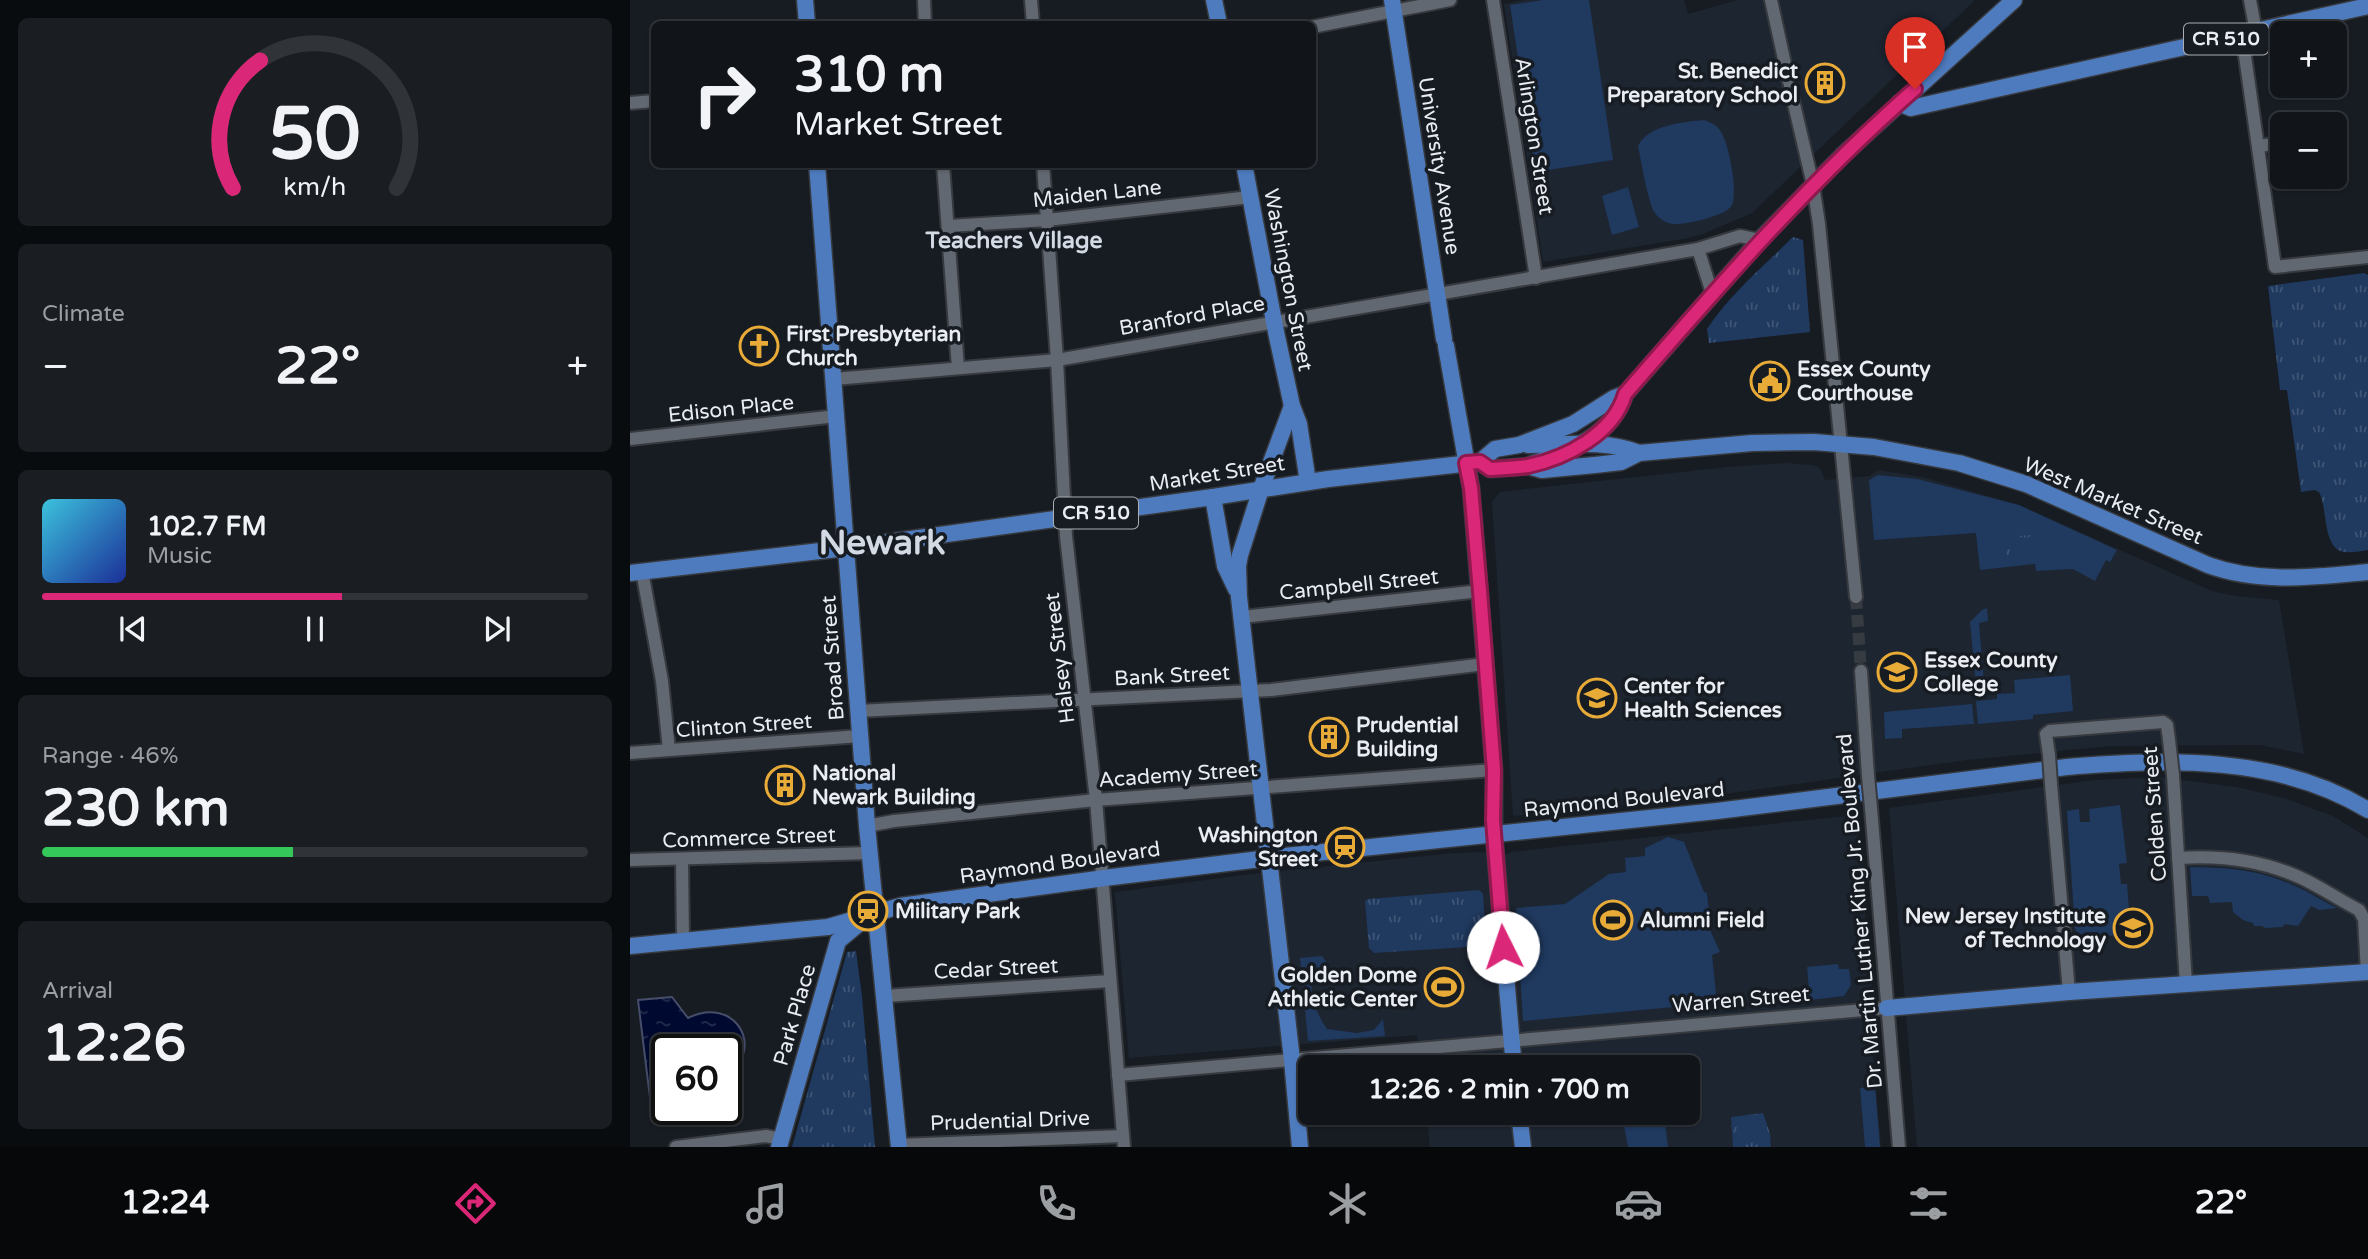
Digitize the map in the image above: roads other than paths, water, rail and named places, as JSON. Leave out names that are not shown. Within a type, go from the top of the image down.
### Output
[{"type":"main road","points":[[805,0],[807,21]]},
{"type":"main road","points":[[1214,0],[1218,21]]},
{"type":"main road","points":[[1899,103],[2014,0]]},
{"type":"main road","name":"University Avenue","points":[[1393,5],[1445,343],[1473,463],[1471,488],[1494,770],[1494,836],[1512,1055]]},
{"type":"main road","name":"CR 510","points":[[1581,445],[1601,431],[1621,408],[1625,394],[1760,240],[1899,103],[1911,108],[2368,6]]},
{"type":"main road","name":"Broad Street","points":[[817,168],[867,826],[899,1146]]},
{"type":"main road","name":"Washington Street","points":[[1245,168],[1274,322],[1292,406],[1299,424],[1308,482]]},
{"type":"main road","name":"CR 510","points":[[1473,463],[1495,449],[1518,446],[1573,424],[1625,394]]},
{"type":"main road","points":[[1292,406],[1261,489],[1238,566],[1239,597],[1293,1060],[1300,1147]]},
{"type":"main road","name":"Market Street","points":[[636,572],[846,548],[1308,482],[1473,463],[1490,469],[1528,466],[1542,470],[1621,462],[1639,453],[1776,442],[1842,444]]},
{"type":"main road","name":"West Market Street","points":[[1842,444],[1922,455],[1992,473],[2036,489],[2207,565],[2228,571],[2260,577],[2294,578],[2368,572]]},
{"type":"main road","points":[[1528,466],[1581,445]]},
{"type":"main road","name":"Market Street","points":[[1518,446],[1624,447],[1639,453]]},
{"type":"main road","points":[[1213,497],[1225,566],[1239,597]]},
{"type":"main road","name":"Raymond Boulevard","points":[[630,946],[828,927],[900,906],[1101,878],[1717,811],[2067,767],[2157,761],[2230,765],[2270,772],[2319,786],[2368,810]]},
{"type":"main road","name":"Park Place","points":[[780,1143],[838,941],[876,912]]},
{"type":"main road","name":"Warren Street","points":[[1887,1008],[2069,992],[2367,972]]},
{"type":"main road","points":[[1520,1125],[1523,1147]]},
{"type":"street","points":[[924,0],[925,21]]},
{"type":"street","points":[[1031,0],[1033,21]]},
{"type":"street","points":[[1316,26],[1393,5],[1450,0]]},
{"type":"street","name":"Arlington Street","points":[[1493,0],[1536,278]]},
{"type":"street","points":[[1771,0],[1813,185],[1819,224],[1856,597]]},
{"type":"street","points":[[2250,0],[2249,34],[2258,150],[2275,267],[2368,257]]},
{"type":"street","points":[[630,103],[651,101]]},
{"type":"street","points":[[2258,150],[2270,146]]},
{"type":"street","points":[[2258,150],[2270,150]]},
{"type":"street","points":[[943,168],[958,368]]},
{"type":"street","name":"Halsey Street","points":[[1043,168],[1065,518],[1096,800],[1123,1142]]},
{"type":"street","name":"Maiden Lane","points":[[948,226],[1046,220],[1250,197]]},
{"type":"street","name":"Branford Place","points":[[834,379],[1057,360],[1698,249],[1740,236],[1760,240]]},
{"type":"street","points":[[1698,249],[1712,293]]},
{"type":"street","name":"Edison Place","points":[[630,439],[837,416]]},
{"type":"street","points":[[636,572],[662,681],[669,750]]},
{"type":"street","name":"Campbell Street","points":[[1242,617],[1480,591]]},
{"type":"street","name":"Bank Street","points":[[858,711],[1251,691],[1485,664]]},
{"type":"street","name":"Dr. Martin Luther King Jr. Boulevard","points":[[1861,671],[1899,1147]]},
{"type":"street","name":"Colden Street","points":[[2069,992],[2046,734],[2050,731],[2145,723],[2163,722],[2167,725],[2186,984]]},
{"type":"street","name":"Clinton Street","points":[[630,753],[860,736]]},
{"type":"street","name":"Academy Street","points":[[867,826],[1096,800],[1494,770]]},
{"type":"street","name":"Commerce Street","points":[[630,860],[870,853]]},
{"type":"street","points":[[2178,858],[2229,858],[2267,866],[2301,878],[2358,910],[2364,919],[2367,972]]},
{"type":"street","points":[[682,859],[683,940]]},
{"type":"street","name":"Cedar Street","points":[[885,996],[1110,981]]},
{"type":"street","name":"Warren Street","points":[[1118,1075],[1887,1008]]},
{"type":"street","points":[[676,1147],[766,1136],[780,1143]]},
{"type":"street","name":"Prudential Drive","points":[[899,1146],[1123,1142]]},
{"type":"water","points":[[672,997],[688,1018],[705,1013],[719,1013],[731,1019],[740,1028],[744,1039],[742,1056],[742,1034],[651,1034],[651,1106],[638,1000]]},
{"type":"tunnel","points":[[1856,597],[1861,671]]},
{"type":"place","name":"St. Benedict Preparatory School","points":[[1825,83]]},
{"type":"place","name":"First Presbyterian Church","points":[[759,346]]},
{"type":"place","name":"Essex County Courthouse","points":[[1770,381]]},
{"type":"place","name":"Essex County College","points":[[1897,672]]},
{"type":"place","name":"Center for Health Sciences","points":[[1597,698]]},
{"type":"place","name":"Prudential Building","points":[[1329,737]]},
{"type":"place","name":"National Newark Building","points":[[785,785]]},
{"type":"place","name":"Washington Street","points":[[1345,847]]},
{"type":"place","name":"Military Park","points":[[868,911]]},
{"type":"place","name":"Alumni Field","points":[[1613,920]]},
{"type":"place","name":"New Jersey Institute of Technology","points":[[2133,928]]},
{"type":"place","name":"Golden Dome Athletic Center","points":[[1444,987]]},
{"type":"district","name":"Teachers Village","points":[[1014,241]]},
{"type":"district","name":"Newark","points":[[882,543]]}]
